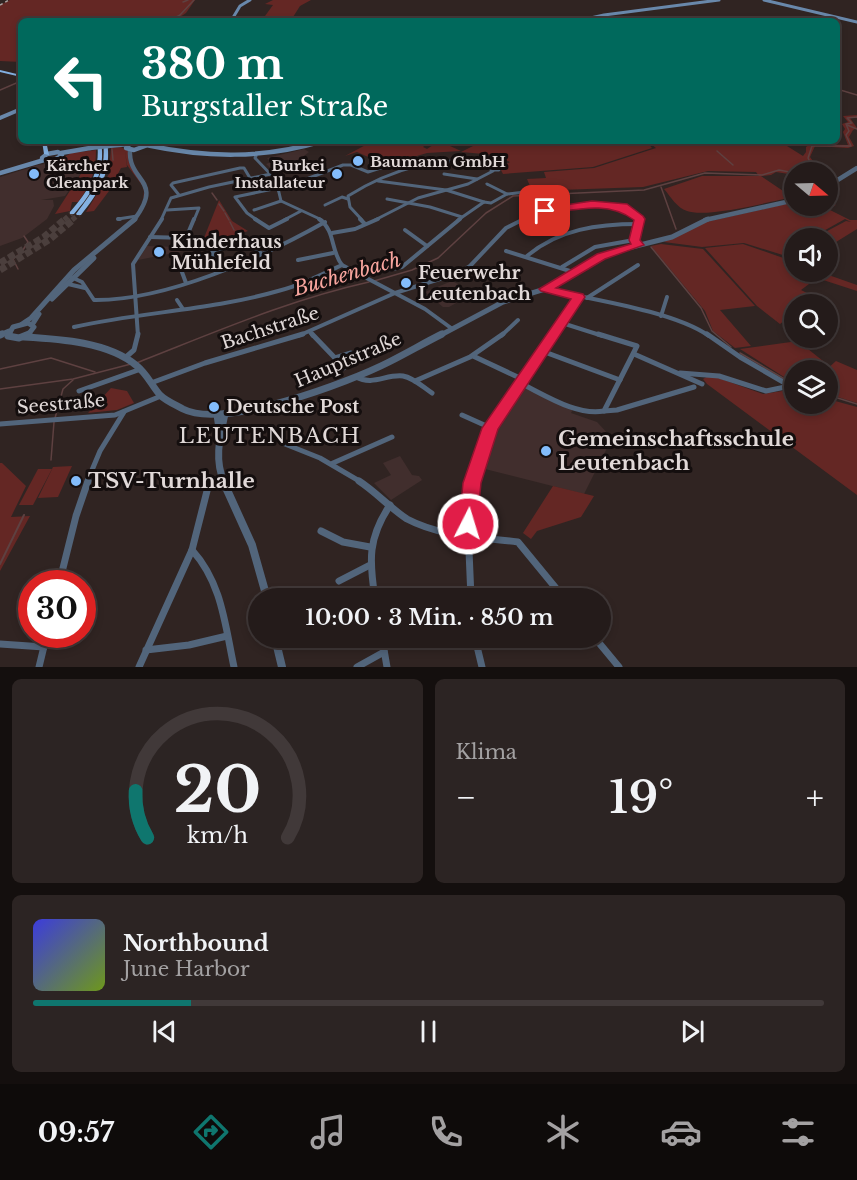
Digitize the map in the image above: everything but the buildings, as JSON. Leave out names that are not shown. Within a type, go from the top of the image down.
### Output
[{"type":"highway","points":[[0,69],[18,74]]},
{"type":"highway","points":[[45,144],[50,153]]},
{"type":"highway","points":[[99,144],[101,158],[97,178],[76,213],[93,196],[104,178],[107,160],[106,144]]},
{"type":"main road","points":[[233,18],[240,6],[250,0]]},
{"type":"main road","points":[[591,18],[719,0]]},
{"type":"main road","points":[[764,0],[857,22]]},
{"type":"main road","points":[[0,118],[18,111]]},
{"type":"main road","points":[[43,159],[50,153],[62,154],[106,144],[137,149],[140,144]]},
{"type":"main road","points":[[128,147],[138,144]]},
{"type":"main road","points":[[145,144],[218,157],[256,156],[314,144]]},
{"type":"main road","points":[[0,173],[43,159],[55,160],[62,154]]},
{"type":"street","points":[[0,337],[10,334],[31,318],[137,216],[146,200],[147,190],[129,159],[128,147]]},
{"type":"street","points":[[129,159],[137,149]]},
{"type":"street","points":[[256,156],[255,158],[276,180],[281,201]]},
{"type":"street","points":[[332,233],[346,232],[365,224],[407,203],[480,180],[493,170],[460,161],[442,161],[378,181],[351,194],[348,199],[350,207],[365,224]]},
{"type":"street","points":[[301,211],[269,228],[246,213],[235,197],[278,189],[343,165],[351,165],[368,172],[393,164]]},
{"type":"street","points":[[179,195],[171,185],[173,183],[243,168],[250,178]]},
{"type":"street","points":[[838,180],[857,168]]},
{"type":"street","points":[[10,334],[24,337],[49,337],[104,348],[128,358],[136,346],[133,264],[167,210],[171,198],[271,174]]},
{"type":"street","points":[[444,174],[480,180]]},
{"type":"street","points":[[201,176],[206,183]]},
{"type":"street","points":[[378,181],[446,190],[491,203],[507,194],[525,192]]},
{"type":"street","points":[[487,184],[507,194]]},
{"type":"street","points":[[325,205],[342,197],[348,199]]},
{"type":"street","points":[[387,199],[435,208],[462,217]]},
{"type":"street","points":[[254,210],[281,201],[325,222],[332,233],[333,253],[342,265],[425,309],[451,328]]},
{"type":"street","points":[[362,275],[396,270],[484,202]]},
{"type":"street","name":"Hauptstraße","points":[[128,358],[140,368],[161,396],[186,411],[221,414],[292,399],[357,377],[388,363],[503,302],[545,289],[608,253],[636,243],[672,237],[709,218],[784,202]]},
{"type":"street","name":"Bachstraße","points":[[151,384],[206,363],[310,332],[395,292],[452,276],[465,270],[506,228],[545,211],[581,205],[619,206],[637,215],[640,219],[639,224]]},
{"type":"street","points":[[150,237],[186,238],[199,208],[167,210]]},
{"type":"street","points":[[118,219],[137,216]]},
{"type":"street","points":[[67,281],[82,282],[94,300],[135,295],[228,270],[264,255],[325,222]]},
{"type":"street","points":[[527,256],[553,239],[580,229],[615,224],[639,224],[636,243],[595,246],[562,267]]},
{"type":"street","points":[[405,230],[427,246]]},
{"type":"street","points":[[186,283],[179,264],[242,242],[264,255]]},
{"type":"street","points":[[506,251],[573,272]]},
{"type":"street","points":[[298,260],[333,253]]},
{"type":"street","points":[[212,254],[228,270]]},
{"type":"street","points":[[74,327],[247,300],[313,281],[342,265]]},
{"type":"street","points":[[586,298],[638,266]]},
{"type":"street","points":[[67,281],[85,288]]},
{"type":"street","points":[[24,337],[33,327],[40,312],[67,281]]},
{"type":"street","points":[[545,289],[662,316],[704,331],[749,363],[790,386],[772,392],[763,392],[732,379],[711,374],[680,373]]},
{"type":"street","points":[[470,588],[467,536],[472,483],[490,428],[578,297]]},
{"type":"street","points":[[662,316],[667,297]]},
{"type":"street","points":[[177,300],[175,301],[183,309]]},
{"type":"street","points":[[415,381],[434,375],[473,356],[499,339],[518,320]]},
{"type":"street","points":[[562,323],[637,346],[601,412]]},
{"type":"street","points":[[22,324],[33,327],[49,337]]},
{"type":"street","points":[[310,332],[335,358]]},
{"type":"street","points":[[542,351],[620,380]]},
{"type":"street","points":[[634,354],[702,384]]},
{"type":"street","points":[[473,356],[570,405],[601,412],[617,410],[694,387]]},
{"type":"street","points":[[79,391],[140,368]]},
{"type":"street","points":[[357,377],[368,382],[397,375],[415,381],[432,393]]},
{"type":"street","name":"Seestraße","points":[[0,424],[115,415],[161,396]]},
{"type":"street","points":[[62,570],[69,539],[93,466],[108,436],[124,412]]},
{"type":"street","points":[[221,414],[217,457],[221,479],[252,545],[264,588]]},
{"type":"street","points":[[462,415],[490,428]]},
{"type":"street","points":[[333,463],[392,437]]},
{"type":"street","points":[[285,444],[333,463],[403,516],[418,524],[467,536],[518,543],[556,588]]},
{"type":"street","points":[[139,667],[192,550],[208,487],[221,479]]},
{"type":"street","points":[[373,588],[370,547],[374,530],[390,505]]},
{"type":"street","points":[[321,531],[343,542],[370,547]]},
{"type":"street","points":[[192,550],[201,558],[215,583],[234,667]]},
{"type":"street","points":[[339,581],[370,566]]},
{"type":"street","points":[[146,650],[189,645],[227,636]]},
{"type":"street","points":[[0,645],[18,646]]},
{"type":"street","points":[[39,667],[44,648]]},
{"type":"street","points":[[277,648],[282,667]]},
{"type":"street","points":[[383,648],[387,667]]},
{"type":"street","points":[[477,648],[482,667]]},
{"type":"street","points":[[604,648],[620,667]]},
{"type":"street","points":[[357,667],[384,652]]},
{"type":"shaded area","points":[[10,0],[195,0],[186,13],[178,18],[18,18],[18,62],[0,61],[0,5]]},
{"type":"shaded area","points":[[273,0],[311,0],[300,6],[293,17],[265,16],[273,5],[265,4]]},
{"type":"shaded area","points":[[857,115],[857,118],[850,118],[857,128],[849,137],[854,146],[848,148],[815,146],[810,157],[814,162],[784,162],[784,173],[776,172],[761,176],[784,192],[784,199],[723,211],[696,213],[683,210],[664,189],[702,176],[759,176],[756,172],[708,171],[643,187],[532,191],[527,179],[546,178],[544,172],[594,168],[656,148],[651,144],[784,144],[803,156],[806,147],[810,144],[848,145],[842,124],[848,122],[843,116]]},
{"type":"shaded area","points":[[367,144],[426,144],[423,147],[427,149],[434,144],[446,144],[461,151],[427,153],[386,165],[357,152],[345,156]]},
{"type":"shaded area","points":[[477,144],[649,144],[652,148],[593,167],[503,174],[500,168],[510,162],[495,155],[461,152]]},
{"type":"shaded area","points":[[121,147],[128,151],[130,165],[143,186],[127,165],[125,151],[127,167],[121,168],[109,191],[94,211],[86,212],[109,174],[111,148]]},
{"type":"shaded area","points":[[304,149],[309,152],[281,174],[278,175],[266,164],[271,162],[267,158]]},
{"type":"shaded area","points":[[96,150],[92,178],[83,196],[78,202],[72,202],[70,211],[55,214],[82,172],[86,159],[65,162],[61,159],[71,153]]},
{"type":"shaded area","points":[[86,158],[82,172],[65,196],[41,200],[53,200],[54,206],[47,219],[22,238],[0,246],[0,177],[38,165]]},
{"type":"shaded area","points":[[219,200],[232,221],[248,231],[200,248]]},
{"type":"shaded area","points":[[784,204],[784,216],[838,216],[838,214],[850,220],[857,220],[857,229],[838,241],[838,228],[833,228],[846,221],[851,222],[845,219],[829,228],[784,228],[784,255],[744,243],[702,247],[664,242],[701,223]]},
{"type":"shaded area","points":[[661,244],[703,249],[755,306],[720,310],[751,346],[735,348],[713,331],[705,311],[651,246]]},
{"type":"shaded area","points":[[743,244],[784,258],[784,282],[812,282],[801,290],[809,294],[784,294],[784,321],[780,324],[757,306],[705,248]]},
{"type":"shaded area","name":"Kinderhaus Mühlefeld","points":[[147,246],[181,247],[184,251],[138,260]]},
{"type":"shaded area","points":[[838,278],[857,285],[857,291],[829,282],[838,282]]},
{"type":"shaded area","points":[[452,281],[460,285],[453,288],[469,296],[449,307],[443,307],[425,292]]},
{"type":"shaded area","points":[[784,343],[784,348],[807,348],[822,360],[784,360],[784,377],[740,349]]},
{"type":"shaded area","points":[[838,362],[857,370],[857,403],[838,397]]},
{"type":"shaded area","points":[[710,375],[763,394],[784,391],[784,414],[838,414],[838,402],[857,407],[857,495],[707,384],[703,379]]},
{"type":"shaded area","name":"Gemeinschaftsschule Leutenbach","points":[[523,387],[573,409],[571,413],[597,422],[612,438],[584,494],[481,468],[494,428]]},
{"type":"shaded area","points":[[111,388],[127,391],[134,403],[117,410],[88,413]]},
{"type":"shaded area","points":[[400,456],[412,475],[419,476],[422,480],[391,500],[374,483],[391,475],[383,463]]},
{"type":"shaded area","points":[[0,463],[26,486],[11,517],[30,516],[0,571]]},
{"type":"shaded area","points":[[72,466],[58,497],[38,498],[53,467]]},
{"type":"shaded area","points":[[38,469],[52,469],[33,505],[19,505]]},
{"type":"shaded area","points":[[553,486],[594,496],[581,517],[537,531],[531,539],[523,533]]},
{"type":"waterway","points":[[183,2],[188,0]]},
{"type":"waterway","points":[[174,18],[194,0]]},
{"type":"waterway","points":[[0,90],[18,82]]},
{"type":"waterway","points":[[840,90],[857,95]]},
{"type":"waterway","name":"Buchenbach","points":[[810,162],[808,158],[812,146],[851,146],[846,135],[849,131],[846,124],[852,123],[847,118],[857,117]]},
{"type":"waterway","name":"Buchenbach","points":[[847,125],[857,129]]},
{"type":"waterway","points":[[112,149],[113,160]]},
{"type":"waterway","points":[[717,151],[733,165]]},
{"type":"waterway","name":"Buchenbach","points":[[374,281],[412,270],[438,258],[486,213],[513,196],[644,190],[705,173],[762,175],[779,170],[784,171]]},
{"type":"waterway","points":[[661,187],[676,229]]},
{"type":"waterway","points":[[212,193],[217,200]]},
{"type":"waterway","points":[[219,204],[224,211]]},
{"type":"waterway","points":[[225,213],[229,220]]},
{"type":"waterway","points":[[230,222],[234,230]]},
{"type":"waterway","points":[[18,269],[13,259],[21,253],[28,242],[24,236]]},
{"type":"waterway","points":[[651,247],[701,308],[712,331],[731,347]]},
{"type":"waterway","name":"Buchenbach","points":[[136,363],[280,308],[369,282]]},
{"type":"waterway","points":[[740,353],[784,379]]},
{"type":"waterway","points":[[0,369],[51,358],[95,372]]},
{"type":"waterway","name":"Buchenbach","points":[[0,389],[73,379],[131,364]]},
{"type":"waterway","points":[[55,418],[63,389],[73,380]]},
{"type":"waterway","points":[[838,398],[857,404]]},
{"type":"waterway","points":[[51,460],[54,422]]},
{"type":"waterway","points":[[0,564],[24,515]]},
{"type":"tunnel","points":[[64,220],[72,213]]},
{"type":"tunnel","points":[[72,220],[79,214]]},
{"type":"tunnel","points":[[0,263],[44,237],[65,219]]},
{"type":"tunnel","points":[[0,270],[50,239],[74,219]]},
{"type":"railway","points":[[0,5],[9,0]]},
{"type":"place","name":"Baumann GmbH","points":[[358,161]]},
{"type":"place","name":"Kärcher Cleanpark","points":[[34,174]]},
{"type":"place","name":"Burkei Installateur","points":[[337,174]]},
{"type":"place","name":"Kinderhaus Mühlefeld","points":[[159,252]]},
{"type":"place","name":"Feuerwehr Leutenbach","points":[[406,283]]},
{"type":"place","name":"Deutsche Post","points":[[214,407]]},
{"type":"place","name":"Gemeinschaftsschule Leutenbach","points":[[546,451]]},
{"type":"place","name":"TSV-Turnhalle","points":[[76,481]]},
{"type":"district","name":"LEUTENBACH","points":[[270,436]]},
{"type":"route","points":[[468,524],[472,483],[490,428],[578,297],[545,289],[601,256],[638,245],[634,240],[640,219],[623,207],[592,204],[545,211]]}]
